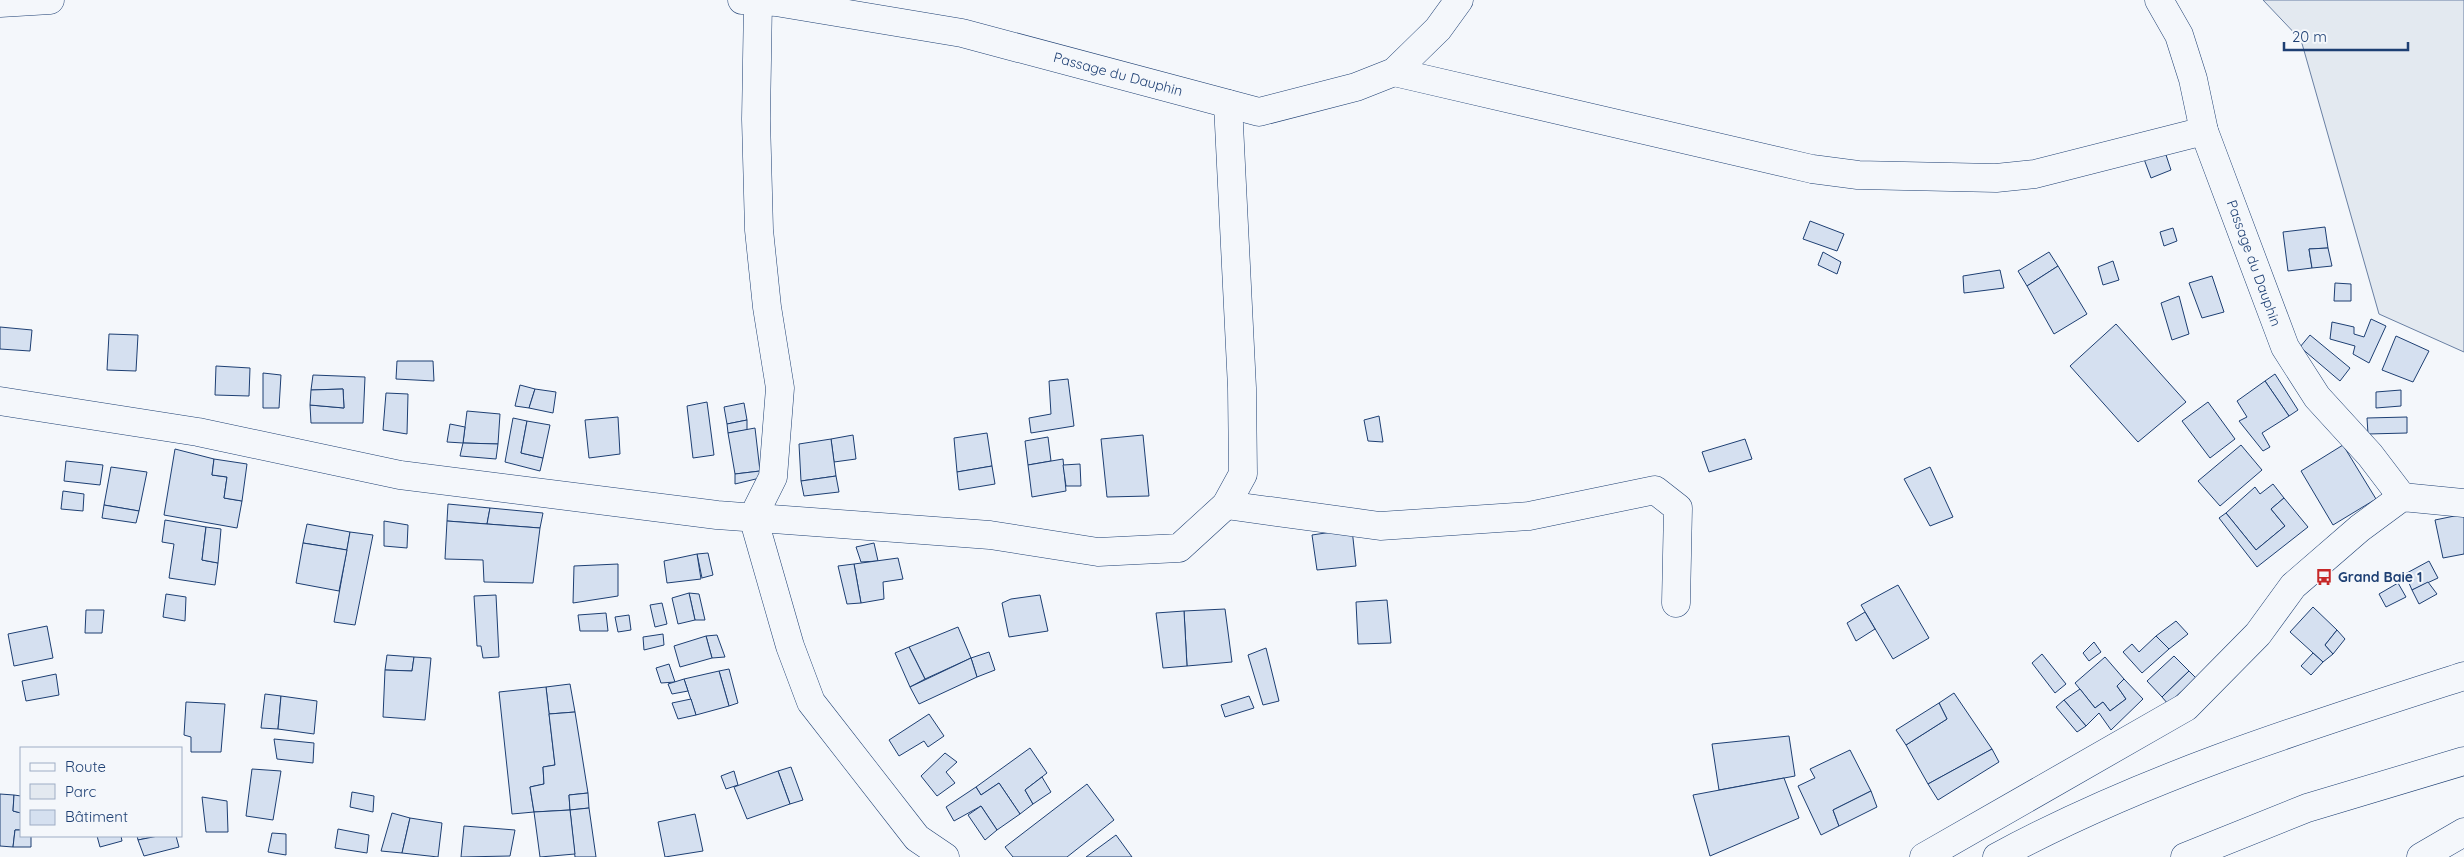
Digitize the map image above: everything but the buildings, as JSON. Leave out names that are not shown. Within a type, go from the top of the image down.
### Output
[{"type":"main road","points":[[0,3],[50,0]]},
{"type":"main road","points":[[750,0],[759,230],[766,307],[780,388],[773,477],[753,517],[790,646],[811,702],[917,838],[945,857]]},
{"type":"main road","name":"Passage du Dauphin","points":[[750,0],[962,33],[1259,112],[1356,87],[1394,72],[1438,29],[1459,0]]},
{"type":"main road","name":"Passage du Dauphin","points":[[2160,0],[2179,35],[2193,79],[2204,131],[2285,347],[2317,397],[2370,455],[2402,497]]},
{"type":"main road","points":[[1394,72],[1812,169],[1858,175],[1996,178],[2035,174],[2204,131]]},
{"type":"main road","points":[[0,401],[198,432],[400,475],[717,515],[990,535],[1098,552],[1179,548],[1226,505],[1243,474],[1242,388],[1228,104]]},
{"type":"main road","points":[[1226,505],[1380,526],[1530,516],[1655,490],[1678,508],[1676,603]]},
{"type":"main road","points":[[1924,857],[2186,708],[2258,634],[2293,586],[2360,528],[2402,497],[2464,502]]},
{"type":"main road","points":[[1997,857],[2057,825],[2184,770],[2290,732],[2464,676]]},
{"type":"main road","points":[[2185,857],[2307,808],[2464,761]]},
{"type":"main road","points":[[2421,857],[2464,832]]},
{"type":"green space","points":[[2263,0],[2464,0],[2464,352],[2379,314],[2301,40]]},
{"type":"place","name":"Grand Baie 1","points":[[2324,577]]}]
